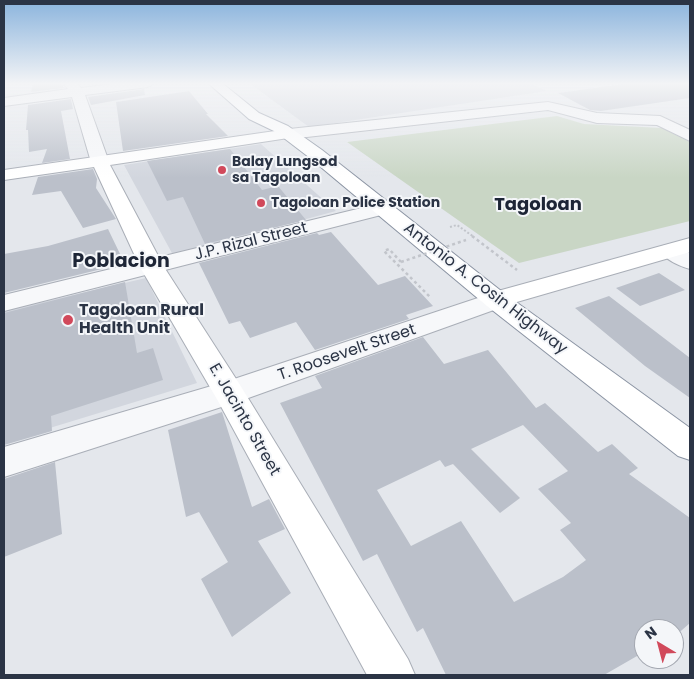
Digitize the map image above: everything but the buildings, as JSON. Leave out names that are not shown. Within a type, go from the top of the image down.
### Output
[{"type":"main road","name":"Antonio A. Cosin Highway","points":[[252,115],[283,125],[496,300],[690,446]]},
{"type":"main road","points":[[4,175],[100,162],[283,125]]},
{"type":"main road","name":"E. Jacinto Street","points":[[100,162],[152,267],[230,393],[392,675]]},
{"type":"main road","name":"T. Roosevelt Street","points":[[496,300],[684,253]]},
{"type":"street","points":[[83,115],[100,162]]},
{"type":"street","points":[[283,125],[427,115]]},
{"type":"street","points":[[583,115],[597,118],[660,121],[690,136]]},
{"type":"street","name":"J.P. Rizal Street","points":[[4,303],[382,208]]},
{"type":"street","name":"T. Roosevelt Street","points":[[4,462],[230,393],[496,300]]},
{"type":"path","points":[[450,227],[458,225],[541,288]]},
{"type":"path","points":[[450,316],[384,251],[389,249],[401,262],[466,240]]},
{"type":"shaded area","points":[[292,115],[390,115],[309,127]]},
{"type":"shaded area","points":[[261,144],[336,211],[173,255],[124,165]]},
{"type":"shaded area","points":[[146,278],[197,383],[4,442],[4,311]]},
{"type":"green space","points":[[557,116],[584,124],[662,128],[690,142],[690,221],[519,263],[347,142]]},
{"type":"place","name":"Balay Lungsod sa Tagoloan","points":[[222,170]]},
{"type":"place","name":"Tagoloan Police Station","points":[[261,203]]},
{"type":"place","name":"Tagoloan Rural Health Unit","points":[[68,320]]},
{"type":"district","name":"Tagoloan","points":[[538,205]]},
{"type":"district","name":"Poblacion","points":[[121,262]]}]
